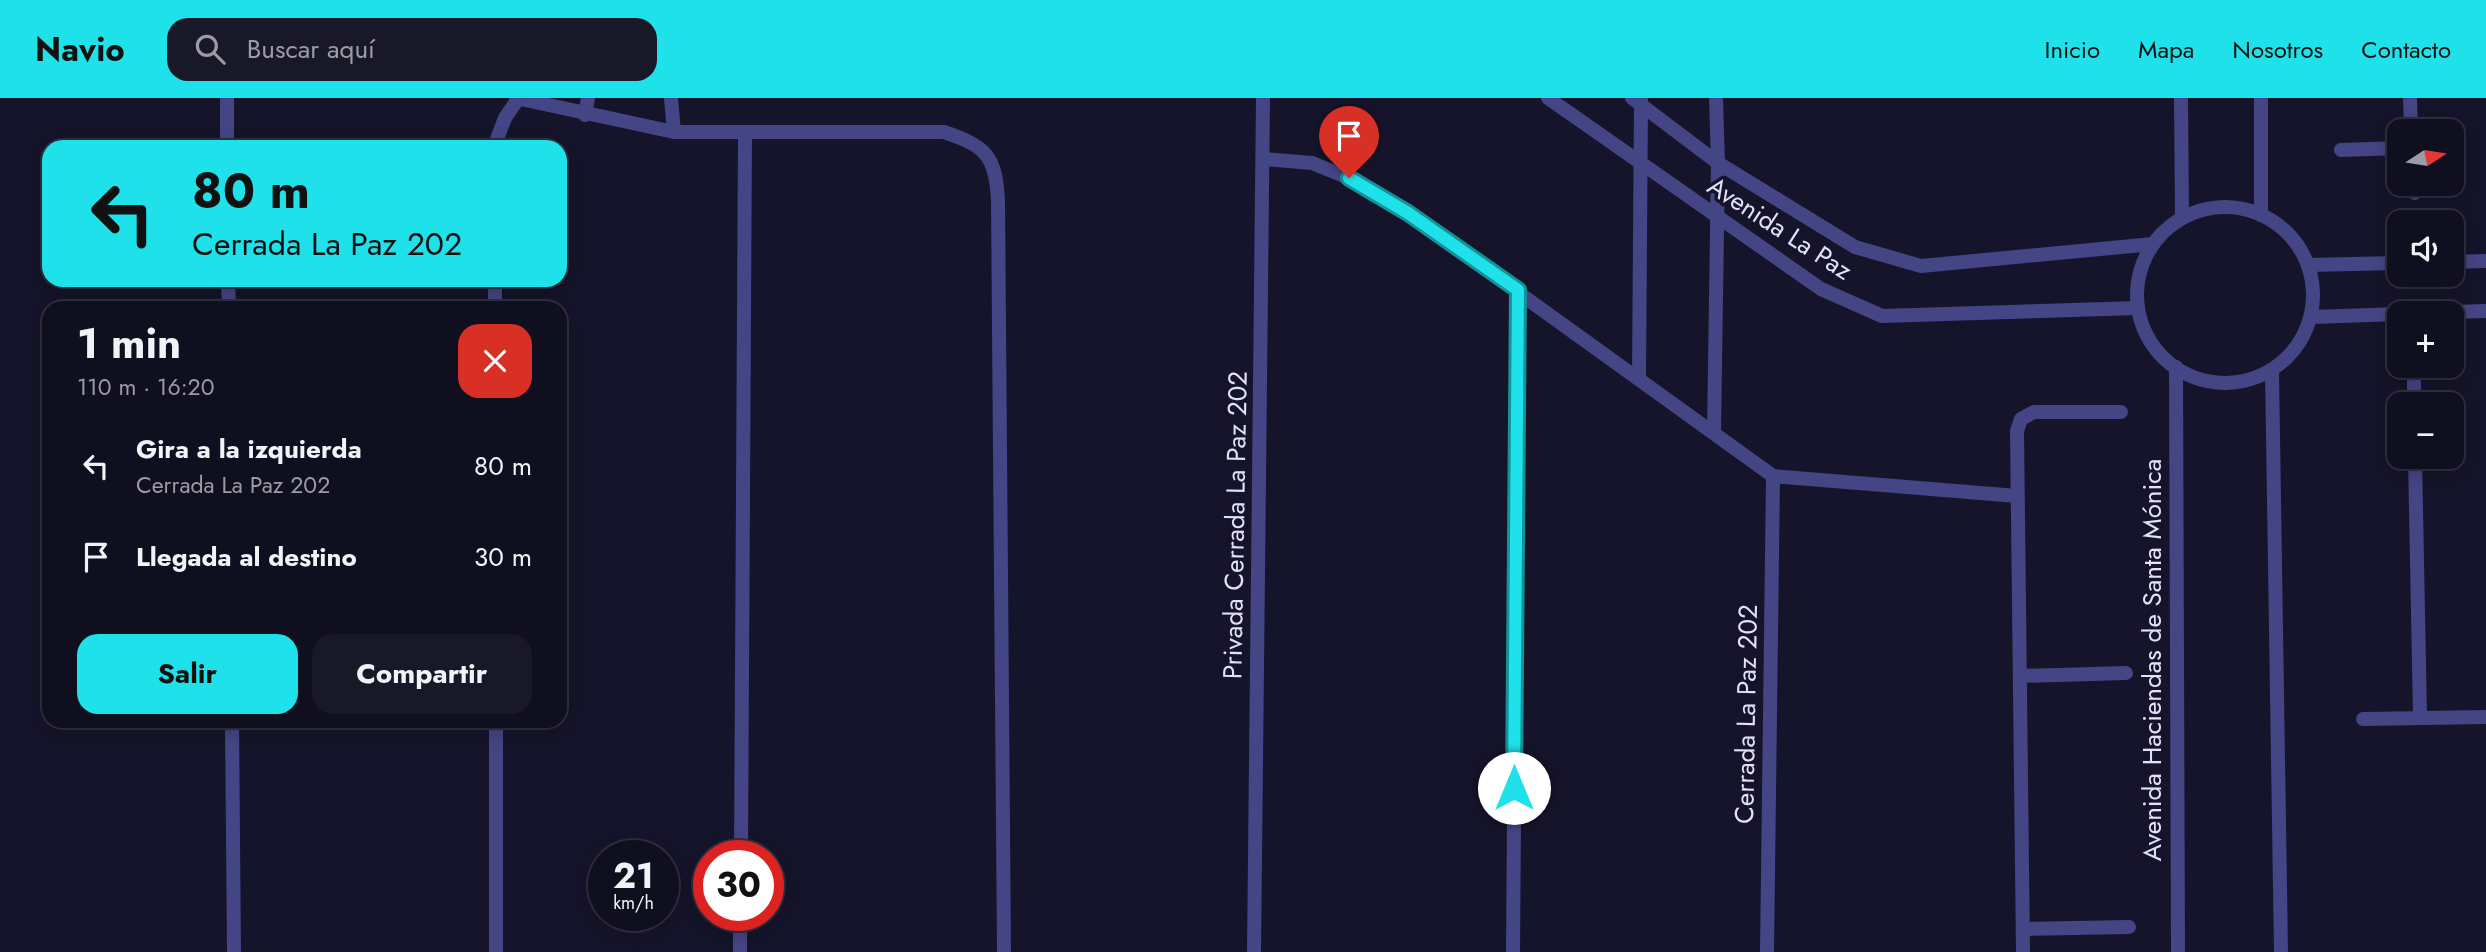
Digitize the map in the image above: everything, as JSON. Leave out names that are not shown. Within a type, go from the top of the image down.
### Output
[{"type":"street","points":[[227,98],[227,140]]},
{"type":"street","points":[[497,140],[505,118],[517,98],[585,115],[674,132],[944,132],[969,141],[987,153],[997,173],[1004,952]]},
{"type":"street","points":[[585,115],[588,98]]},
{"type":"street","points":[[671,98],[674,132]]},
{"type":"street","name":"Privada Cerrada La Paz 202","points":[[1254,952],[1264,98]]},
{"type":"street","name":"Avenida La Paz","points":[[1548,98],[1821,289],[1882,316],[2138,308]]},
{"type":"street","points":[[1714,432],[1718,163],[1716,98]]},
{"type":"street","points":[[2181,98],[2182,218]]},
{"type":"street","points":[[2261,98],[2261,215]]},
{"type":"street","points":[[2410,98],[2411,119]]},
{"type":"street","points":[[1638,100],[1641,165],[1639,378]]},
{"type":"street","name":"Avenida La Paz","points":[[1638,100],[1718,163],[1856,247],[1921,266],[2153,244]]},
{"type":"street","points":[[741,840],[745,133]]},
{"type":"street","points":[[2341,150],[2387,148]]},
{"type":"street","points":[[1264,159],[1312,163],[1349,178],[1408,213],[1773,475],[2017,496]]},
{"type":"street","points":[[2221,206],[2251,210],[2261,215],[2280,225],[2301,248],[2312,277],[2312,317],[2299,345],[2272,371],[2243,383],[2212,383],[2192,377],[2166,361],[2152,344],[2138,308],[2140,272],[2153,244],[2165,230],[2182,218],[2221,206]]},
{"type":"street","points":[[2464,262],[2486,261]]},
{"type":"street","points":[[2308,265],[2387,263]]},
{"type":"street","points":[[1513,952],[1518,290]]},
{"type":"street","points":[[2464,312],[2486,311]]},
{"type":"street","points":[[2312,317],[2387,314]]},
{"type":"street","name":"Avenida Haciendas de Santa Mónica","points":[[2176,368],[2178,952]]},
{"type":"street","points":[[2272,371],[2281,952]]},
{"type":"street","points":[[2022,952],[2017,432],[2021,419],[2034,412],[2121,412]]},
{"type":"street","points":[[2415,469],[2420,717]]},
{"type":"street","name":"Cerrada La Paz 202","points":[[1768,952],[1773,475]]},
{"type":"street","points":[[2020,676],[2126,673]]},
{"type":"street","points":[[2363,719],[2486,717]]},
{"type":"street","points":[[232,728],[234,952]]},
{"type":"street","points":[[496,728],[496,952]]},
{"type":"street","points":[[2023,929],[2129,927]]},
{"type":"street","points":[[740,931],[740,952]]},
{"type":"route","points":[[1349,178],[1408,213],[1518,290],[1514,788]]}]
